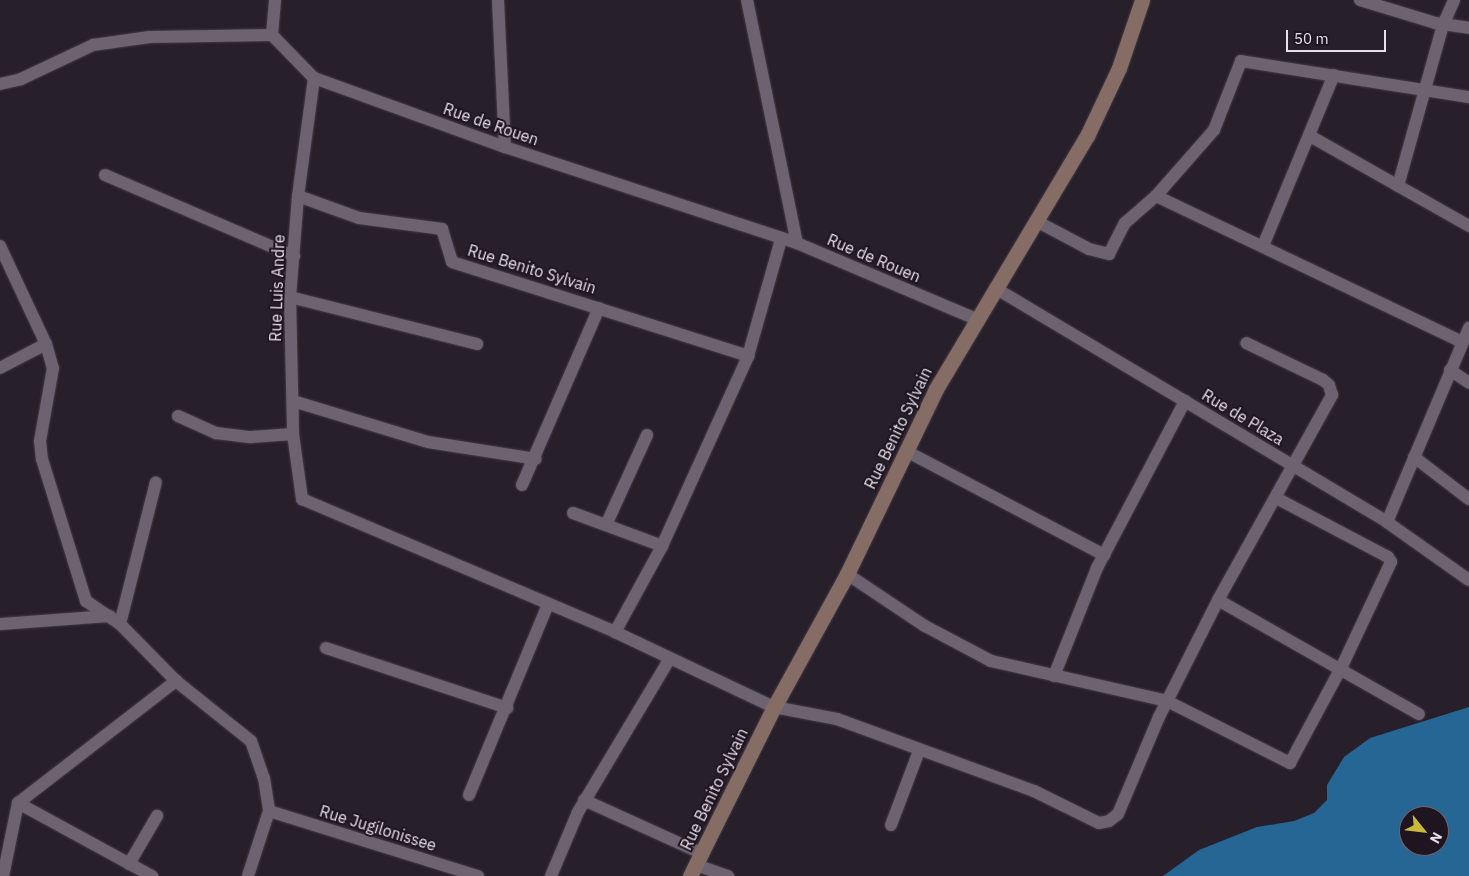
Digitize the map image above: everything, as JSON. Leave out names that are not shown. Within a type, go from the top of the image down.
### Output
[{"type":"main road","name":"Rue Benito Sylvain","points":[[696,865],[774,707],[847,574],[936,389],[976,319],[1038,222],[1087,136],[1115,77],[1142,0]]},
{"type":"street","points":[[0,84],[21,79],[93,44],[149,37],[272,35],[275,0]]},
{"type":"street","points":[[498,0],[505,147]]},
{"type":"street","points":[[747,0],[797,243]]},
{"type":"street","points":[[1360,0],[1443,25],[1469,28]]},
{"type":"street","points":[[1398,186],[1443,25],[1454,0]]},
{"type":"street","name":"Rue de Rouen","points":[[272,35],[314,78],[505,147],[797,243],[976,319]]},
{"type":"street","points":[[1038,222],[1089,249],[1109,254],[1125,223],[1156,196],[1214,130],[1241,61],[1469,97]]},
{"type":"street","points":[[1263,246],[1334,75]]},
{"type":"street","name":"Rue Luis Andre","points":[[314,78],[298,196],[290,297],[293,434],[302,499],[548,604]]},
{"type":"street","points":[[1310,136],[1469,226]]},
{"type":"street","points":[[105,174],[294,256]]},
{"type":"street","name":"Rue Benito Sylvain","points":[[298,196],[359,218],[442,229],[452,262],[748,356]]},
{"type":"street","points":[[1156,196],[1462,342]]},
{"type":"street","points":[[616,632],[662,546],[748,356],[781,239]]},
{"type":"street","points":[[0,246],[46,344],[53,368],[40,441],[42,459],[86,601],[115,620],[176,681],[251,741],[264,778],[269,811],[248,876]]},
{"type":"street","name":"Rue de Plaza","points":[[995,288],[1387,522],[1469,580]]},
{"type":"street","points":[[290,297],[477,344]]},
{"type":"street","points":[[522,485],[536,458],[599,308]]},
{"type":"street","points":[[1387,522],[1469,328]]},
{"type":"street","points":[[469,795],[507,708],[548,604],[616,632],[774,707],[836,719],[919,751],[1034,791],[1099,823],[1109,821],[1118,814],[1167,701],[1218,600],[1294,468],[1332,395],[1329,385],[1246,343]]},
{"type":"street","points":[[0,368],[46,344]]},
{"type":"street","points":[[1450,370],[1469,383]]},
{"type":"street","points":[[293,401],[428,442],[536,458]]},
{"type":"street","points":[[1054,676],[1104,555],[1185,401]]},
{"type":"street","points":[[178,416],[216,433],[251,437],[293,434]]},
{"type":"street","points":[[606,525],[647,435]]},
{"type":"street","points":[[906,451],[1104,555]]},
{"type":"street","points":[[1414,457],[1469,499]]},
{"type":"street","points":[[115,620],[156,482]]},
{"type":"street","points":[[847,574],[925,626],[991,661],[1167,701],[1290,763],[1340,671],[1391,562],[1388,557],[1276,498]]},
{"type":"street","points":[[573,513],[662,546]]},
{"type":"street","points":[[1218,600],[1418,714]]},
{"type":"street","points":[[0,624],[115,620]]},
{"type":"street","points":[[326,648],[507,708]]},
{"type":"street","points":[[551,876],[584,800],[670,658]]},
{"type":"street","points":[[3,876],[4,852],[18,803],[176,681]]},
{"type":"street","points":[[891,825],[919,751]]},
{"type":"street","points":[[584,800],[696,865],[728,876]]},
{"type":"street","points":[[18,803],[152,876]]},
{"type":"street","name":"Rue Jugilonissee","points":[[269,811],[478,876]]},
{"type":"street","points":[[129,864],[157,816]]},
{"type":"water","points":[[1469,707],[1469,876],[1163,876],[1199,850],[1257,827],[1294,821],[1314,813],[1327,800],[1327,785],[1344,757],[1370,738]]}]
